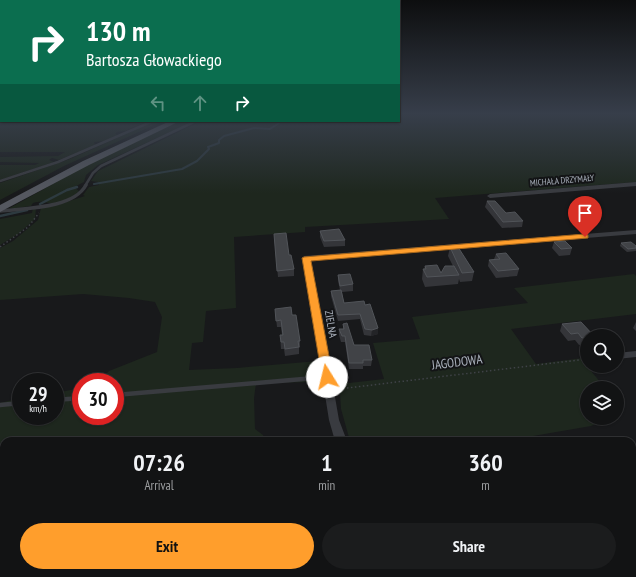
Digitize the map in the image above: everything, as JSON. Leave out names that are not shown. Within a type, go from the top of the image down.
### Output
[{"type":"main road","points":[[2,207],[65,168],[126,140]]},
{"type":"main road","points":[[2,207],[74,169],[136,140]]},
{"type":"street","name":"MICHAŁA DRZYMAŁY","points":[[490,196],[636,184]]},
{"type":"street","name":"ZIELNA","points":[[340,437],[334,420],[307,258],[636,232]]},
{"type":"street","points":[[624,355],[636,354]]},
{"type":"lane","points":[[0,181],[58,162],[109,140]]},
{"type":"lane","points":[[2,207],[40,206],[74,198],[79,195],[90,176],[97,169],[157,140]]},
{"type":"lane","points":[[124,394],[327,377]]},
{"type":"lane","points":[[0,404],[12,403]]},
{"type":"path","points":[[0,247],[17,236],[37,219],[40,206]]},
{"type":"path","name":"JAGODOWA","points":[[330,390],[580,360]]},
{"type":"shaded area","points":[[0,140],[107,140],[94,142],[95,145],[59,160],[52,158],[49,160],[54,162],[0,180],[0,165],[35,165],[39,163],[0,162],[0,157],[58,156],[65,152],[0,152]]},
{"type":"shaded area","points":[[113,140],[121,140],[64,166],[0,200],[0,183],[70,159]]},
{"type":"shaded area","points":[[140,140],[153,140],[98,165],[86,175],[84,182],[74,187],[79,191],[76,194],[61,202],[38,202],[33,203],[31,206],[8,209],[89,164]]},
{"type":"shaded area","points":[[162,140],[636,140],[636,182],[435,198],[449,219],[305,227],[305,232],[234,237],[236,308],[206,311],[203,342],[192,343],[189,370],[237,368],[318,361],[321,382],[256,383],[254,398],[255,429],[264,437],[0,437],[0,403],[12,400],[12,425],[64,425],[64,391],[72,390],[72,425],[124,425],[124,373],[107,373],[157,352],[162,317],[155,302],[83,294],[0,300],[0,248],[13,241],[38,220],[41,208],[57,205],[85,196],[83,195],[89,187],[99,185],[98,182],[91,181],[98,171]]},
{"type":"shaded area","points":[[33,208],[36,208],[35,219],[18,234],[0,245],[0,219],[32,213]]},
{"type":"shaded area","points":[[634,274],[636,276],[636,314],[511,329],[536,364],[580,358],[580,373],[593,373],[599,381],[580,381],[580,425],[593,425],[533,437],[349,437],[341,409],[339,378],[349,383],[384,379],[373,343],[420,339],[412,317],[528,303],[514,288]]},
{"type":"building","points":[[487,201],[495,201],[506,213],[515,212],[523,221],[503,222]]},
{"type":"building","points":[[339,229],[345,240],[324,241],[320,231]]},
{"type":"building","points":[[286,233],[289,255],[291,255],[294,269],[277,271],[274,234]]},
{"type":"building","points":[[565,241],[572,248],[561,249],[554,242]]},
{"type":"building","points":[[631,242],[636,246],[636,248],[628,249],[621,243]]},
{"type":"building","points":[[450,247],[458,247],[474,272],[462,273]]},
{"type":"building","points":[[506,253],[519,269],[498,271],[489,260],[500,259],[496,254]]},
{"type":"building","points":[[437,265],[441,273],[445,266],[454,266],[459,275],[427,277],[423,269],[426,269],[425,266]]},
{"type":"building","points":[[350,274],[353,284],[340,286],[338,275]]},
{"type":"building","points":[[341,290],[344,303],[364,301],[365,305],[370,304],[378,328],[372,330],[365,329],[360,314],[338,315],[331,291]]},
{"type":"building","points":[[291,307],[292,315],[296,315],[300,341],[298,341],[299,347],[285,349],[284,342],[281,342],[280,335],[283,335],[281,320],[276,321],[275,309]]},
{"type":"building","points":[[581,322],[588,329],[580,329],[580,336],[578,333],[571,334],[562,324]]},
{"type":"building","points":[[347,323],[354,345],[369,345],[372,360],[363,360],[363,363],[349,363],[345,336],[342,336],[339,329],[344,329],[343,324]]},
{"type":"waterway","points":[[94,184],[182,169],[197,161],[209,149],[208,147],[219,143],[219,140]]},
{"type":"waterway","points":[[40,204],[67,190],[77,187]]},
{"type":"waterway","points":[[0,216],[27,210]]},
{"type":"route","points":[[327,377],[307,258],[585,237]]}]
